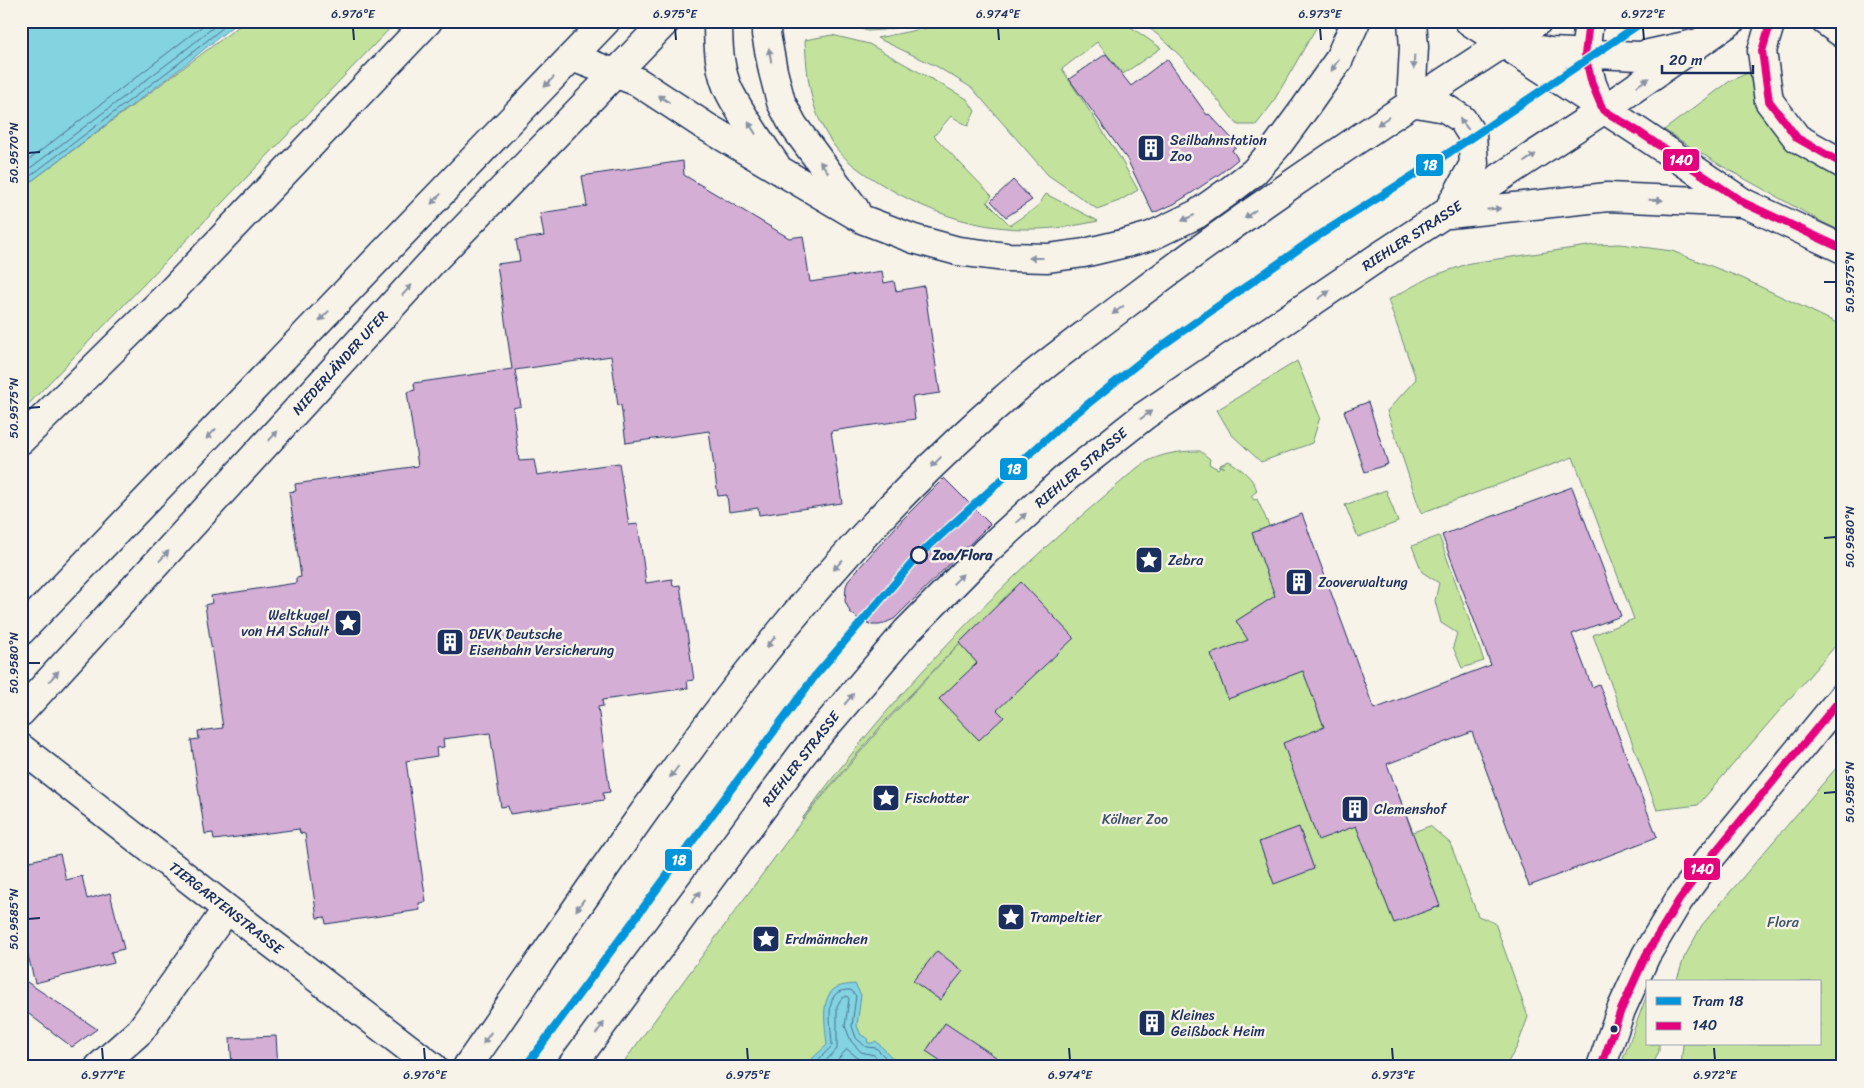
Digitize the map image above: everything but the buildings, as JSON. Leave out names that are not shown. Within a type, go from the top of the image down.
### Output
[{"type":"main road","points":[[21,440],[169,294],[428,21]]},
{"type":"main road","points":[[21,631],[606,21]]},
{"type":"main road","name":"NIEDERLÄNDER UFER","points":[[21,712],[431,264],[666,21]]},
{"type":"main road","points":[[718,21],[718,43],[722,66],[730,92],[778,169]]},
{"type":"main road","points":[[767,21],[768,43],[781,102],[793,125],[864,220]]},
{"type":"main road","points":[[572,58],[638,82],[705,126],[864,220],[914,239],[958,251],[1006,258],[1048,258],[1126,244],[1152,236],[1190,218],[1254,172],[1277,146],[1332,69],[1356,21]]},
{"type":"main road","points":[[1411,102],[1414,47],[1412,21]]},
{"type":"main road","points":[[1469,21],[1744,203],[1843,249]]},
{"type":"main road","points":[[467,1067],[653,800],[772,641],[870,528],[952,446],[1023,382],[1180,263],[1411,102],[1460,73],[1538,21]]},
{"type":"main road","points":[[1589,21],[1586,54],[1592,84],[1603,110]]},
{"type":"main road","name":"RIEHLER STRASSE","points":[[571,1067],[803,753],[906,632],[986,552],[1068,476],[1144,416],[1380,256],[1603,110],[1731,21]]},
{"type":"main road","points":[[1771,21],[1762,51],[1769,102],[1797,138],[1843,164]]},
{"type":"main road","points":[[1825,21],[1843,34]]},
{"type":"main road","points":[[1504,43],[1550,52],[1640,56],[1699,42]]},
{"type":"main road","points":[[1411,102],[1445,108],[1462,119],[1472,136],[1474,164],[1445,214]]},
{"type":"main road","points":[[1445,214],[1608,198],[1744,203]]},
{"type":"main road","points":[[1601,1067],[1621,1010],[1643,962],[1680,900],[1707,862],[1843,696]]},
{"type":"main road","name":"TIERGARTENSTRASSE","points":[[21,748],[226,909],[433,1067]]},
{"type":"main road","points":[[99,1067],[140,1031],[226,909]]},
{"type":"green space","points":[[246,21],[397,21],[21,412],[21,189]]},
{"type":"green space","points":[[840,21],[928,21],[883,30],[867,31]]},
{"type":"green space","points":[[961,21],[1122,21],[1161,48],[1123,74],[1097,42],[1062,69],[1119,156],[1138,190],[1119,201],[1097,209],[1048,175],[972,88],[936,66],[877,38]]},
{"type":"green space","points":[[1139,21],[1320,21],[1272,104],[1256,125],[1238,125],[1180,56],[1154,31]]},
{"type":"green space","points":[[832,35],[869,44],[967,99],[975,111],[968,126],[951,116],[934,136],[992,196],[987,202],[1010,225],[1037,207],[1046,194],[1098,221],[1040,229],[1013,229],[961,220],[909,199],[859,170],[838,151],[827,135],[816,112],[810,89],[805,40]]},
{"type":"green space","points":[[1750,72],[1756,95],[1843,177],[1843,232],[1720,165],[1664,130],[1730,81]]},
{"type":"green space","points":[[1620,244],[1672,251],[1742,278],[1843,326],[1843,637],[1698,805],[1657,810],[1593,635],[1634,619],[1573,457],[1421,513],[1387,411],[1416,379],[1388,300],[1430,277],[1470,263],[1595,245]]},
{"type":"green space","points":[[1297,361],[1320,417],[1312,443],[1261,462],[1231,434],[1217,410]]},
{"type":"green space","name":"Kölner Zoo","points":[[1200,451],[1210,459],[1209,464],[1218,469],[1220,466],[1225,468],[1220,465],[1229,461],[1242,470],[1253,482],[1257,491],[1251,496],[1254,500],[1257,499],[1392,796],[1398,793],[1413,832],[1430,826],[1450,843],[1478,916],[1495,923],[1528,1017],[1517,1047],[1505,1067],[620,1067],[801,822],[885,723],[974,628],[885,721],[802,819],[851,755],[903,693],[958,633],[1030,562],[1137,468],[1159,456]]},
{"type":"green space","points":[[1386,490],[1398,522],[1358,537],[1345,505]]},
{"type":"green space","points":[[1439,536],[1484,661],[1462,668],[1453,647],[1457,633],[1441,623],[1435,601],[1439,583],[1422,572],[1412,546]]},
{"type":"green space","name":"Flora","points":[[1843,760],[1843,1067],[1681,1067],[1683,1046],[1822,1046],[1822,980],[1677,980],[1684,958],[1702,925]]},
{"type":"green space","points":[[1646,997],[1646,1046],[1659,1046],[1659,1051],[1652,1067],[1620,1067]]},
{"type":"water","points":[[21,21],[239,21],[186,64],[21,189]]},
{"type":"water","points":[[855,984],[861,995],[857,1026],[861,1035],[867,1038],[868,1043],[876,1041],[901,1067],[803,1067],[827,1045],[825,1009],[828,996],[837,988]]},
{"type":"tram line","name":"18","points":[[525,1067],[815,676],[919,555],[1064,423],[1149,355],[1310,241],[1450,152],[1644,21]]},
{"type":"transit line","name":"140","points":[[1589,21],[1585,55],[1592,84],[1603,110],[1744,203],[1843,249]]},
{"type":"transit line","name":"140","points":[[1771,21],[1762,51],[1769,101],[1797,138],[1843,164]]},
{"type":"transit line","name":"140","points":[[1601,1067],[1621,1010],[1646,955],[1679,900],[1707,862],[1843,696]]},
{"type":"place","name":"Seilbahnstation Zoo","points":[[1151,148]]},
{"type":"place","name":"Zoo/Flora","points":[[919,555]]},
{"type":"place","name":"Zebra","points":[[1149,560]]},
{"type":"place","name":"Zooverwaltung","points":[[1299,582]]},
{"type":"place","name":"Weltkugel von HA Schult","points":[[348,623]]},
{"type":"place","name":"DEVK Deutsche Eisenbahn Versicherung","points":[[450,642]]},
{"type":"place","name":"Fischotter","points":[[886,798]]},
{"type":"place","name":"Clemenshof","points":[[1355,809]]},
{"type":"place","name":"Trampeltier","points":[[1011,917]]},
{"type":"place","name":"Erdmännchen","points":[[766,939]]},
{"type":"place","name":"Kleines Geißbock Heim","points":[[1152,1023]]}]
